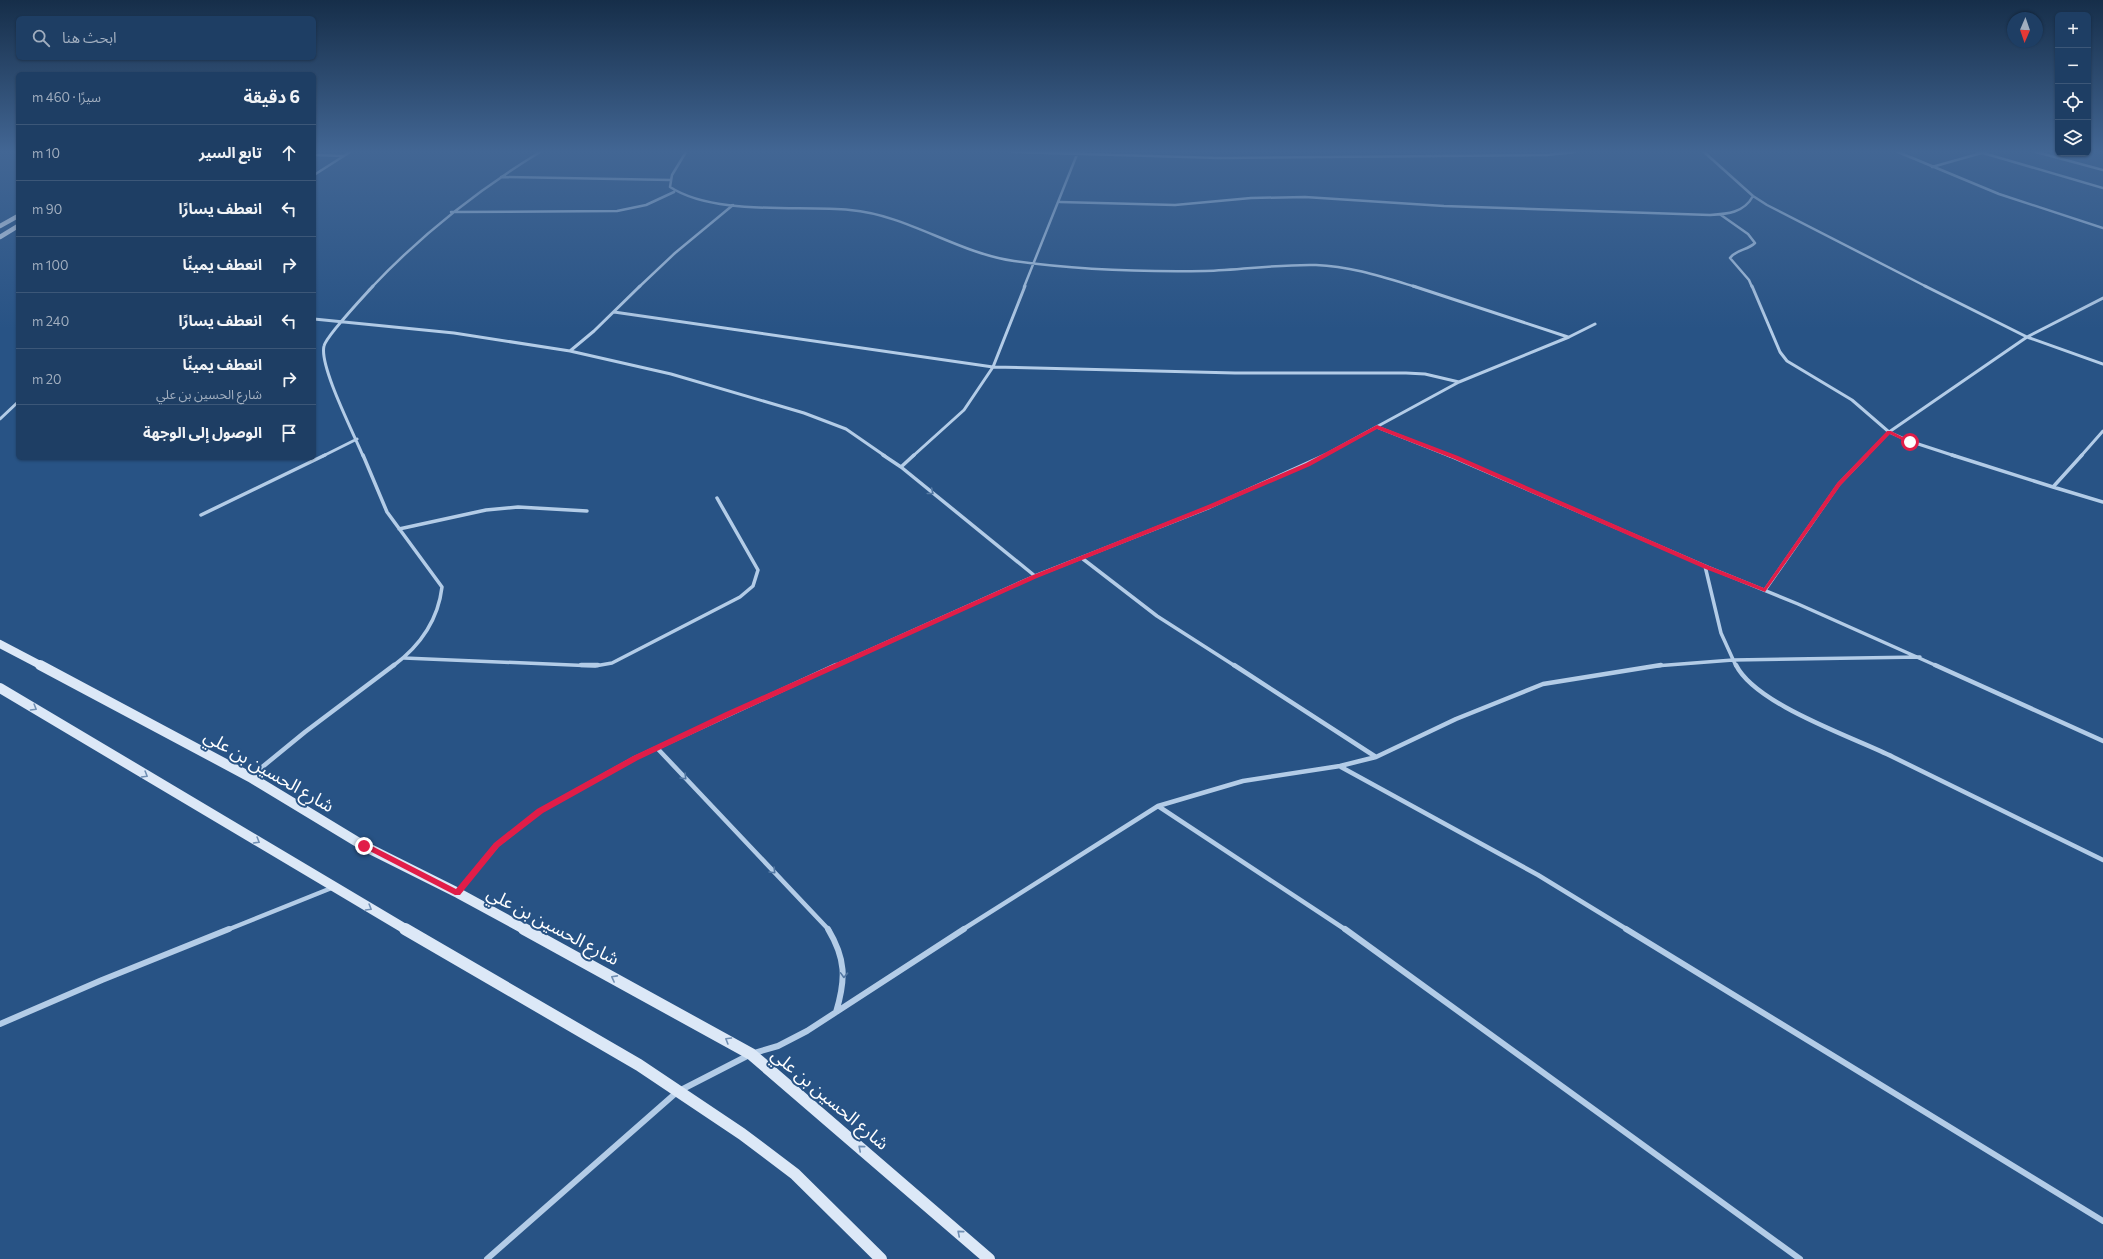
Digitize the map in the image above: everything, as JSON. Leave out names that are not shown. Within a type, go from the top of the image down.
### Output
[{"type":"street","points":[[250,777],[305,732],[404,658],[429,629],[440,605],[442,587],[387,512],[326,367],[324,346],[331,333],[382,277],[452,212],[618,211]]},
{"type":"street","points":[[570,351],[614,312],[675,253],[726,211]]},
{"type":"street","points":[[854,211],[875,213],[892,218],[988,256],[1035,263],[1177,271],[1222,271],[1296,265],[1333,266],[1378,275],[1568,337]]},
{"type":"street","points":[[901,467],[964,410],[993,368],[1056,211]]},
{"type":"street","points":[[1590,211],[1721,215],[1736,211]]},
{"type":"street","points":[[1778,211],[1978,314],[2027,337],[2103,364]]},
{"type":"street","points":[[2044,211],[2103,228]]},
{"type":"street","points":[[1721,215],[1748,234],[1755,243],[1750,248],[1732,254],[1730,258],[1749,280],[1780,352],[1787,361],[1852,400],[1889,432],[1910,442],[2103,502]]},
{"type":"street","points":[[0,226],[16,217]]},
{"type":"street","points":[[0,237],[16,227]]},
{"type":"street","points":[[1765,590],[1839,484],[1889,432],[2027,337],[2103,298]]},
{"type":"street","points":[[614,312],[993,368],[1204,372],[1406,373],[1425,374],[1459,382]]},
{"type":"street","points":[[316,320],[343,321],[454,333],[570,351],[671,374],[804,413],[846,429],[901,467],[1035,576]]},
{"type":"street","points":[[458,893],[497,845],[540,811],[657,748],[728,714],[1035,576],[1083,559],[1308,464],[1459,382],[1568,337],[1595,324]]},
{"type":"street","points":[[0,419],[16,404]]},
{"type":"street","points":[[1377,427],[1456,458],[1920,657],[2103,741]]},
{"type":"street","points":[[2053,487],[2103,431]]},
{"type":"street","points":[[316,459],[357,439]]},
{"type":"street","points":[[202,515],[314,460]]},
{"type":"street","points":[[404,658],[595,666],[612,663],[679,630],[740,597],[753,586],[758,570],[717,498]]},
{"type":"street","points":[[399,529],[486,510],[518,507],[587,511]]},
{"type":"street","points":[[1083,559],[1157,616],[1376,757]]},
{"type":"street","points":[[1705,566],[1721,634],[1741,676],[1769,696],[1812,722],[1885,753],[2103,860]]},
{"type":"street","name":"شارع الحسين بن علي","points":[[0,644],[250,777],[364,846],[458,893],[725,1038],[751,1054],[989,1259]]},
{"type":"street","points":[[487,1259],[677,1092],[751,1054],[778,1046],[807,1032],[1051,872],[1158,806],[1244,781],[1340,766],[1376,757],[1456,719],[1543,684],[1670,664],[1733,660],[1920,657]]},
{"type":"street","points":[[0,688],[334,887],[639,1065],[677,1092],[742,1134],[795,1174],[881,1259]]},
{"type":"street","points":[[657,748],[827,927],[839,944],[844,966],[843,989],[836,1012]]},
{"type":"street","points":[[1340,766],[1538,875],[2103,1221]]},
{"type":"street","points":[[1158,806],[1338,924],[1800,1259]]},
{"type":"street","points":[[0,1024],[102,980],[334,887]]},
{"type":"route","points":[[364,846],[458,893],[497,845],[540,811],[635,758],[728,714],[1035,576],[1083,559],[1210,507],[1308,464],[1377,427],[1456,458],[1705,566],[1765,590],[1839,484],[1889,432],[1910,442]]}]
